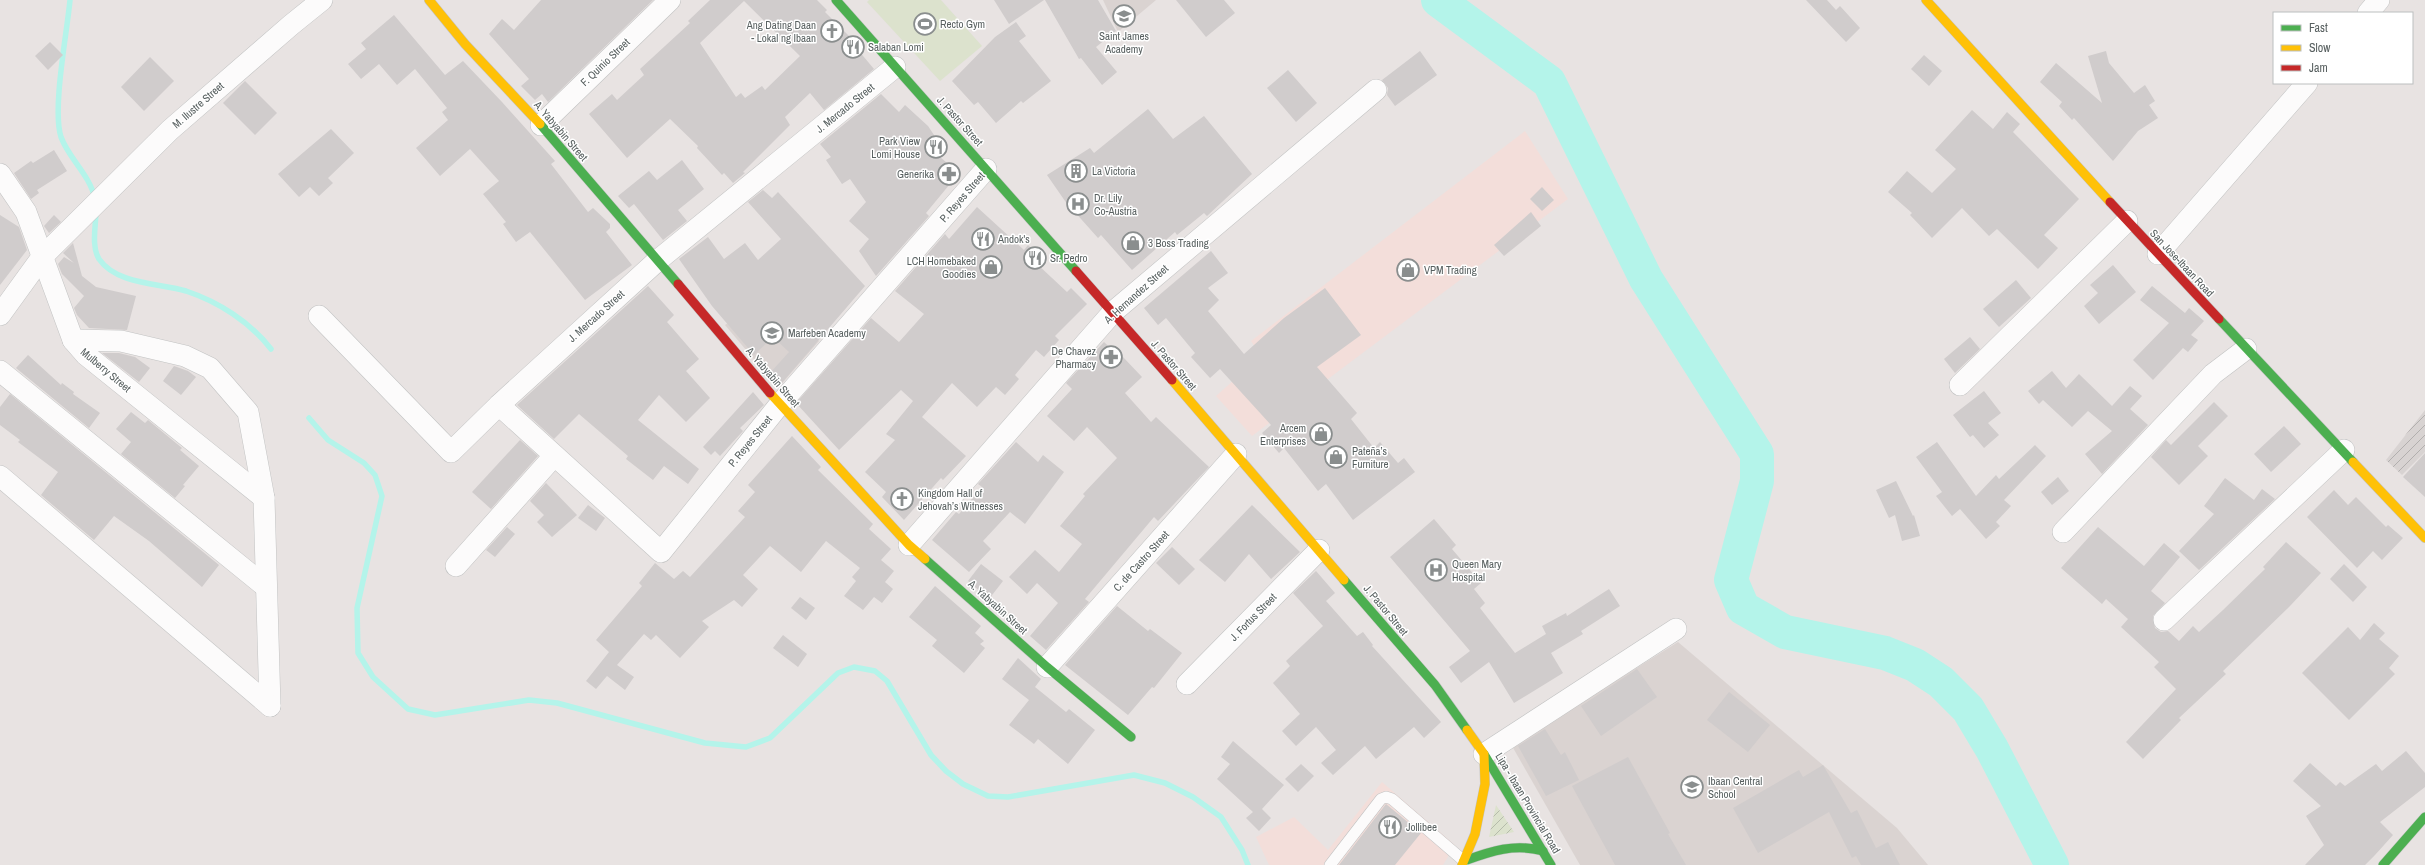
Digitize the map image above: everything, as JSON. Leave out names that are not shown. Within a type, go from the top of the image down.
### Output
[{"type":"main road","name":"A. Yabyabin Street","points":[[428,0],[465,44],[541,125],[780,404],[909,544],[1047,667],[1131,737]]},
{"type":"main road","name":"J. Pastor Street","points":[[836,0],[1113,312],[1435,685],[1484,754]]},
{"type":"main road","name":"San Jose-Ibaan Road","points":[[1926,0],[2127,222],[2246,349],[2344,450],[2425,538]]},
{"type":"main road","name":"Lipa - Ibaan Provincial Road","points":[[1484,754],[1551,865]]},
{"type":"main road","points":[[1463,863],[1475,834],[1480,810],[1485,784],[1484,754]]},
{"type":"main road","points":[[2383,865],[2425,817]]},
{"type":"main road","points":[[1463,863],[1497,849],[1517,845],[1529,846],[1543,851]]},
{"type":"street","name":"M. Ilustre Street","points":[[0,315],[42,257],[176,124],[322,0]]},
{"type":"street","name":"F. Quinio Street","points":[[541,125],[670,0]]},
{"type":"street","points":[[2369,12],[2379,0]]},
{"type":"street","name":"J. Mercado Street","points":[[319,316],[451,452],[498,405],[657,261],[895,67]]},
{"type":"street","points":[[2158,254],[2306,84]]},
{"type":"street","name":"A. Hernandez Street","points":[[909,544],[1113,312],[1376,90]]},
{"type":"street","name":"P. Reyes Street","points":[[498,405],[661,552],[780,404],[986,169]]},
{"type":"street","name":"Mulberry Street","points":[[0,174],[26,212],[73,340],[86,355],[264,498]]},
{"type":"street","points":[[1960,385],[2127,222]]},
{"type":"street","points":[[0,476],[270,706],[264,498],[248,412],[210,368],[185,356],[121,341],[73,340]]},
{"type":"street","points":[[2063,532],[2213,374],[2246,349]]},
{"type":"street","points":[[0,371],[266,587]]},
{"type":"street","points":[[2164,620],[2344,450]]},
{"type":"street","name":"C. de Castro Street","points":[[1047,667],[1236,454]]},
{"type":"street","points":[[456,566],[554,456]]},
{"type":"street","name":"J. Fortus Street","points":[[1187,684],[1318,550]]},
{"type":"street","points":[[1484,754],[1676,629]]},
{"type":"lane","points":[[1330,865],[1381,799],[1386,797],[1392,798],[1463,863]]},
{"type":"shaded area","name":"Saint James Academy","points":[[1103,0],[1156,0],[1118,32]]},
{"type":"shaded area","name":"VPM Trading","points":[[1525,131],[1568,199],[1252,436],[1216,396],[1261,356],[1251,341]]},
{"type":"shaded area","name":"Marfeben Academy","points":[[775,292],[819,341],[778,388],[725,325]]},
{"type":"shaded area","points":[[2425,410],[2425,452],[2402,475],[2386,460]]},
{"type":"shaded area","name":"Ibaan Central School","points":[[1678,642],[1897,828],[1928,865],[1580,865],[1512,746]]},
{"type":"shaded area","name":"Jollibee","points":[[1382,782],[1455,845],[1443,865],[1269,865],[1256,837],[1294,817],[1328,850]]},
{"type":"green space","name":"Recto Gym","points":[[869,0],[941,0],[982,46],[940,81],[867,2]]},
{"type":"green space","points":[[1496,805],[1514,832],[1489,837]]},
{"type":"building","points":[[541,0],[653,0],[548,102],[542,94],[535,100],[521,86],[529,79],[489,34],[502,19],[514,30]]},
{"type":"building","points":[[710,0],[817,0],[827,10],[825,12],[855,42],[853,44],[874,69],[824,110],[810,93],[785,117],[790,125],[743,172],[745,173],[733,183],[724,173],[722,175],[697,148],[698,146],[670,119],[627,158],[589,114],[612,94],[617,100],[644,75],[640,69],[690,23],[688,21]],"holes":[[[744,1],[800,56],[765,90],[762,86],[745,98],[741,93],[736,97],[700,43]]]},
{"type":"building","points":[[994,0],[1044,0],[1009,24]]},
{"type":"building","points":[[1045,0],[1098,0],[1116,31],[1096,47],[1117,72],[1102,85],[1081,58],[1079,59]]},
{"type":"building","points":[[1176,0],[1224,0],[1235,13],[1206,37]]},
{"type":"building","points":[[1806,0],[1827,0],[1836,10],[1840,6],[1860,28],[1846,42]]},
{"type":"building","points":[[394,15],[445,75],[463,61],[555,161],[551,164],[588,212],[593,208],[610,224],[610,228],[606,232],[632,265],[585,300],[530,232],[516,242],[503,224],[506,222],[483,194],[499,181],[470,149],[440,176],[416,148],[448,120],[442,112],[447,108],[415,69],[397,85],[379,64],[361,79],[348,64],[366,49],[361,43]]},
{"type":"building","points":[[1016,22],[1026,36],[1019,41],[1051,81],[1023,103],[1021,101],[996,123],[978,102],[974,105],[952,81],[995,37]]},
{"type":"building","points":[[50,42],[63,55],[48,70],[35,56]]},
{"type":"building","points":[[1420,51],[1437,75],[1395,106],[1387,95],[1388,88],[1382,80]]},
{"type":"building","points":[[2106,51],[2109,63],[2134,93],[2145,85],[2155,101],[2149,105],[2158,118],[2138,131],[2113,161],[2074,118],[2072,120],[2059,106],[2062,102],[2040,82],[2056,63],[2102,103],[2088,56]]},
{"type":"building","points":[[1924,55],[1942,71],[1929,86],[1911,69]]},
{"type":"building","points":[[150,57],[174,81],[144,111],[121,87]]},
{"type":"building","points":[[1288,70],[1317,103],[1296,122],[1267,88]]},
{"type":"building","points":[[245,81],[277,113],[255,135],[223,103]]},
{"type":"building","points":[[881,94],[899,112],[905,105],[928,126],[942,147],[934,152],[959,173],[926,213],[929,216],[876,276],[859,251],[869,239],[849,221],[866,202],[850,179],[842,184],[826,160],[831,157],[820,144]]},
{"type":"building","points":[[1148,109],[1173,139],[1204,116],[1252,174],[1207,216],[1204,213],[1177,235],[1175,232],[1132,270],[1101,235],[1098,238],[1065,201],[1047,175],[1090,148],[1094,153]]},
{"type":"building","points":[[1972,110],[1993,129],[2007,112],[2020,124],[2013,132],[2079,199],[2044,235],[2058,248],[2038,269],[1997,229],[1989,236],[1962,208],[1932,238],[1910,215],[1912,213],[1888,192],[1907,171],[1932,193],[1956,169],[1935,150]]},
{"type":"building","points":[[331,129],[354,153],[328,178],[333,183],[319,196],[310,187],[299,197],[278,174]]},
{"type":"building","points":[[54,150],[67,171],[37,190],[39,193],[31,199],[14,173],[31,161],[33,163]]},
{"type":"building","points":[[682,160],[704,189],[678,210],[687,221],[663,240],[634,204],[629,208],[618,196],[649,171],[657,180]]},
{"type":"building","points":[[1542,187],[1554,200],[1542,211],[1530,199]]},
{"type":"building","points":[[763,190],[772,198],[778,192],[865,286],[780,385],[770,373],[789,352],[773,337],[754,355],[712,306],[679,259],[708,237],[724,259],[745,243],[758,260],[781,239],[748,202]]},
{"type":"building","points":[[977,207],[1024,250],[1028,245],[1041,258],[1036,263],[1067,292],[1071,288],[1087,304],[1055,336],[1059,340],[1044,357],[1036,350],[1015,375],[1019,379],[1005,395],[996,387],[977,407],[952,383],[922,417],[966,456],[943,480],[941,478],[904,520],[882,497],[886,492],[865,472],[895,440],[886,434],[913,401],[901,390],[839,450],[796,403],[871,318],[899,342],[924,314],[895,291],[945,234],[949,239]]},
{"type":"building","points":[[1531,212],[1541,226],[1504,256],[1494,245]]},
{"type":"building","points":[[0,215],[19,227],[27,250],[0,285]]},
{"type":"building","points":[[54,215],[61,222],[49,233],[44,226]]},
{"type":"building","points":[[73,243],[82,276],[96,287],[136,296],[127,330],[89,328],[77,315],[74,308],[84,296],[62,274],[58,264],[64,257],[74,263],[63,253]]},
{"type":"building","points":[[1211,251],[1228,273],[1208,288],[1219,300],[1208,311],[1244,354],[1284,318],[1325,288],[1361,335],[1317,367],[1357,413],[1351,419],[1374,448],[1380,442],[1398,463],[1404,458],[1415,472],[1353,520],[1326,484],[1318,491],[1284,448],[1279,453],[1262,433],[1271,425],[1220,369],[1210,378],[1191,357],[1195,353],[1166,318],[1158,325],[1144,308]]},
{"type":"building","points":[[2113,265],[2136,292],[2099,324],[2084,306],[2098,293],[2090,285]]},
{"type":"building","points":[[2016,280],[2031,298],[1999,327],[1983,309]]},
{"type":"building","points":[[648,286],[674,315],[667,322],[699,359],[686,371],[710,398],[686,422],[659,395],[638,420],[699,469],[688,484],[664,466],[653,480],[626,459],[628,456],[579,414],[554,439],[517,405]]},
{"type":"building","points":[[2152,286],[2185,313],[2189,308],[2204,321],[2191,335],[2198,340],[2188,352],[2183,348],[2153,380],[2133,360],[2169,323],[2140,300]]},
{"type":"building","points":[[1970,337],[1980,349],[1955,373],[1944,359]]},
{"type":"building","points":[[1104,342],[1121,358],[1123,357],[1142,377],[1125,393],[1151,422],[1156,417],[1209,467],[1158,521],[1154,517],[1085,599],[1089,602],[1046,650],[1030,636],[1058,603],[1037,583],[1027,594],[1009,577],[1035,550],[1059,572],[1082,544],[1060,526],[1085,496],[1083,494],[1117,458],[1087,427],[1074,441],[1047,416],[1072,389],[1066,383]]},
{"type":"building","points":[[102,353],[119,353],[135,357],[150,368],[139,382]]},
{"type":"building","points":[[28,355],[61,385],[62,383],[74,392],[73,394],[100,413],[89,428],[16,368]]},
{"type":"building","points":[[174,366],[188,371],[196,377],[181,395],[163,381]]},
{"type":"building","points":[[2052,371],[2066,388],[2079,374],[2112,406],[2130,386],[2142,396],[2130,409],[2148,425],[2102,474],[2085,454],[2112,431],[2088,411],[2072,427],[2043,400],[2039,404],[2028,391]]},
{"type":"building","points":[[1984,391],[2001,413],[1988,423],[1999,435],[1984,448],[1973,435],[1970,437],[1953,415]]},
{"type":"building","points":[[753,392],[764,405],[740,428],[743,431],[720,456],[715,451],[711,455],[703,447]]},
{"type":"building","points":[[10,394],[219,565],[202,587],[149,541],[114,516],[94,540],[41,495],[58,472],[18,442],[20,440],[0,425],[0,407]]},
{"type":"building","points":[[2214,402],[2228,416],[2198,446],[2208,456],[2179,485],[2151,457],[2166,440],[2171,445]]},
{"type":"building","points":[[131,412],[145,423],[148,420],[182,448],[180,450],[199,466],[183,485],[185,486],[175,498],[121,454],[131,442],[116,429]]},
{"type":"building","points":[[2284,426],[2301,444],[2271,472],[2254,454]]},
{"type":"building","points":[[792,436],[821,467],[818,470],[873,524],[869,529],[891,549],[881,560],[894,571],[885,582],[893,589],[882,603],[874,597],[863,610],[844,596],[856,581],[852,577],[860,568],[826,541],[801,572],[770,546],[743,575],[758,589],[742,607],[734,600],[702,621],[709,627],[680,658],[656,635],[651,640],[644,634],[617,665],[634,677],[625,690],[607,676],[596,689],[586,681],[609,652],[596,640],[642,586],[639,583],[655,563],[674,579],[683,571],[690,577],[745,517],[738,511],[755,492],[748,485]]},
{"type":"building","points":[[520,440],[538,456],[491,509],[472,492]]},
{"type":"building","points":[[1016,442],[1038,462],[1043,455],[1064,472],[1025,524],[1010,512],[983,541],[991,549],[969,572],[932,540],[956,512],[959,514],[982,487],[978,484]]},
{"type":"building","points":[[1937,442],[1976,496],[1996,475],[1999,479],[2035,445],[2046,456],[2004,500],[2011,506],[1996,522],[2000,526],[1986,539],[1960,509],[1952,516],[1936,496],[1942,492],[1916,457]]},
{"type":"building","points":[[2425,453],[2425,497],[2403,477]]},
{"type":"building","points":[[2058,477],[2069,491],[2052,505],[2041,492]]},
{"type":"building","points":[[2225,478],[2254,500],[2262,489],[2275,499],[2199,570],[2179,551],[2214,514],[2204,506]]},
{"type":"building","points":[[1896,481],[1913,516],[1914,515],[1920,536],[1902,541],[1895,515],[1889,518],[1876,490]]},
{"type":"building","points":[[546,483],[577,515],[552,537],[537,522],[544,515],[530,501]]},
{"type":"building","points":[[2334,490],[2348,505],[2356,497],[2386,527],[2388,525],[2403,538],[2382,560],[2373,551],[2357,568],[2307,517]]},
{"type":"building","points":[[588,505],[605,518],[596,531],[578,518]]},
{"type":"building","points":[[1252,505],[1300,552],[1271,579],[1249,554],[1225,582],[1199,560]]},
{"type":"building","points":[[1434,519],[1456,545],[1452,549],[1481,583],[1474,589],[1485,603],[1480,608],[1515,653],[1546,634],[1542,626],[1566,613],[1567,616],[1609,589],[1620,606],[1581,631],[1583,634],[1551,653],[1563,673],[1514,703],[1489,662],[1461,683],[1449,667],[1470,651],[1390,557]]},
{"type":"building","points":[[507,527],[515,534],[495,557],[486,550]]},
{"type":"building","points":[[2098,527],[2144,566],[2164,543],[2180,557],[2151,591],[2165,603],[2153,616],[2155,628],[2161,632],[2168,631],[2179,641],[2193,626],[2199,632],[2223,610],[2265,569],[2263,567],[2286,542],[2321,573],[2290,606],[2223,671],[2226,674],[2179,718],[2181,720],[2143,759],[2126,742],[2176,689],[2154,667],[2159,662],[2121,627],[2128,619],[2106,599],[2102,604],[2061,568]]},
{"type":"building","points":[[1172,547],[1195,569],[1179,585],[1156,563]]},
{"type":"building","points":[[981,564],[1003,581],[989,599],[968,581]]},
{"type":"building","points":[[2344,564],[2367,587],[2353,602],[2330,579]]},
{"type":"building","points":[[1316,571],[1335,593],[1326,601],[1357,636],[1363,632],[1373,645],[1372,646],[1441,722],[1424,738],[1414,727],[1376,759],[1365,746],[1333,775],[1321,763],[1336,750],[1316,727],[1296,746],[1282,731],[1300,714],[1273,683],[1290,666],[1286,661],[1323,626],[1293,593]]},
{"type":"building","points":[[935,586],[981,626],[975,633],[984,641],[980,644],[985,648],[964,673],[932,646],[937,640],[909,617]]},
{"type":"building","points":[[800,597],[815,608],[806,620],[791,608]]},
{"type":"building","points":[[1117,606],[1148,631],[1150,629],[1182,653],[1154,688],[1152,687],[1128,715],[1065,665]]},
{"type":"building","points":[[2374,623],[2385,633],[2379,639],[2399,656],[2389,668],[2395,674],[2349,720],[2302,673],[2348,627],[2360,640]]},
{"type":"building","points":[[783,635],[807,654],[798,667],[773,648]]},
{"type":"building","points":[[1018,658],[1041,679],[1035,687],[1066,712],[1069,709],[1095,730],[1068,764],[1038,739],[1034,744],[1009,725],[1029,700],[1002,679]]},
{"type":"building","points":[[1637,669],[1657,697],[1601,736],[1581,706]]},
{"type":"building","points":[[1729,692],[1770,725],[1748,752],[1707,720]]},
{"type":"building","points":[[1545,729],[1561,755],[1565,752],[1579,780],[1546,796],[1518,746]]},
{"type":"building","points":[[1233,741],[1284,785],[1262,809],[1271,818],[1259,831],[1246,818],[1253,812],[1217,779],[1230,764],[1221,757]]},
{"type":"building","points":[[2406,751],[2425,773],[2425,787],[2380,822],[2393,835],[2365,865],[2305,865],[2324,845],[2306,816],[2321,806],[2293,781],[2310,763],[2336,786],[2340,782],[2345,786],[2376,764],[2382,771]]},
{"type":"building","points":[[1628,757],[1686,865],[1615,865],[1572,786]]},
{"type":"building","points":[[1301,764],[1314,776],[1298,792],[1285,779]]},
{"type":"building","points":[[1823,765],[1851,813],[1857,810],[1876,848],[1888,842],[1900,865],[1861,865],[1856,856],[1852,858],[1829,812],[1758,853],[1733,808],[1799,770],[1803,777]]},
{"type":"building","points":[[1386,804],[1421,833],[1395,865],[1339,865]]},
{"type":"waterway","points":[[70,0],[59,90],[59,124],[61,137],[69,153],[89,182],[95,199]]},
{"type":"waterway","points":[[1438,0],[1549,82],[1646,279],[1757,454],[1757,481],[1731,580],[1743,608],[1785,632],[1885,653],[1915,665],[1941,682],[1968,709],[1992,749],[2052,865]]},
{"type":"waterway","points":[[96,211],[94,235],[95,248],[99,259],[107,268],[117,274],[140,282],[176,288],[210,301],[222,307],[244,322],[254,330],[271,349]]},
{"type":"waterway","points":[[309,418],[328,440],[364,463],[375,475],[382,496],[357,608],[358,653],[373,677],[408,709],[435,715],[529,700],[557,703],[705,743],[746,747],[770,738],[838,673],[854,667],[875,671],[887,681],[931,755],[946,771],[963,784],[988,796],[1008,797],[1134,775],[1165,783],[1193,797],[1221,817],[1242,850],[1248,865]]},
{"type":"traffic: fast","points":[[836,0],[1076,271]]},
{"type":"traffic: fast","points":[[540,124],[678,284]]},
{"type":"traffic: fast","points":[[2219,319],[2353,462]]},
{"type":"traffic: fast","points":[[925,559],[1047,667],[1131,737]]},
{"type":"traffic: fast","points":[[1344,580],[1435,685],[1467,730]]},
{"type":"traffic: fast","points":[[1484,754],[1551,865]]},
{"type":"traffic: fast","points":[[2383,865],[2425,817]]},
{"type":"traffic: fast","points":[[1464,861],[1503,849],[1523,848],[1543,851]]},
{"type":"traffic: slow","points":[[429,0],[465,44],[540,124]]},
{"type":"traffic: slow","points":[[1926,0],[2110,202]]},
{"type":"traffic: slow","points":[[1172,380],[1344,580]]},
{"type":"traffic: slow","points":[[770,393],[909,545],[925,559]]},
{"type":"traffic: slow","points":[[2353,462],[2425,538]]},
{"type":"traffic: slow","points":[[1462,865],[1475,834],[1485,784],[1484,754],[1467,730]]},
{"type":"traffic: jam","points":[[2110,202],[2219,319]]},
{"type":"traffic: jam","points":[[1076,271],[1172,380]]},
{"type":"traffic: jam","points":[[678,284],[770,393]]},
{"type":"place","name":"Saint James Academy","points":[[1124,16]]},
{"type":"place","name":"Recto Gym","points":[[925,24]]},
{"type":"place","name":"Ang Dating Daan - Lokal ng Ibaan","points":[[832,31]]},
{"type":"place","name":"Salaban Lomi","points":[[853,47]]},
{"type":"place","name":"Park View Lomi House","points":[[936,147]]},
{"type":"place","name":"La Victoria","points":[[1076,171]]},
{"type":"place","name":"Generika","points":[[949,174]]},
{"type":"place","name":"Dr. Lily Co-Austria","points":[[1078,204]]},
{"type":"place","name":"Andok's","points":[[983,239]]},
{"type":"place","name":"3 Boss Trading","points":[[1133,243]]},
{"type":"place","name":"Sr. Pedro","points":[[1035,258]]},
{"type":"place","name":"LCH Homebaked Goodies","points":[[991,267]]},
{"type":"place","name":"VPM Trading","points":[[1408,270]]},
{"type":"place","name":"Marfeben Academy","points":[[772,333]]},
{"type":"place","name":"De Chavez Pharmacy","points":[[1111,357]]},
{"type":"place","name":"Arcem Enterprises","points":[[1321,434]]},
{"type":"place","name":"Pateña’s Furniture","points":[[1336,457]]},
{"type":"place","name":"Kingdom Hall of Jehovah’s Witnesses","points":[[902,499]]},
{"type":"place","name":"Queen Mary Hospital","points":[[1436,570]]},
{"type":"place","name":"Ibaan Central School","points":[[1692,787]]},
{"type":"place","name":"Jollibee","points":[[1390,827]]}]
